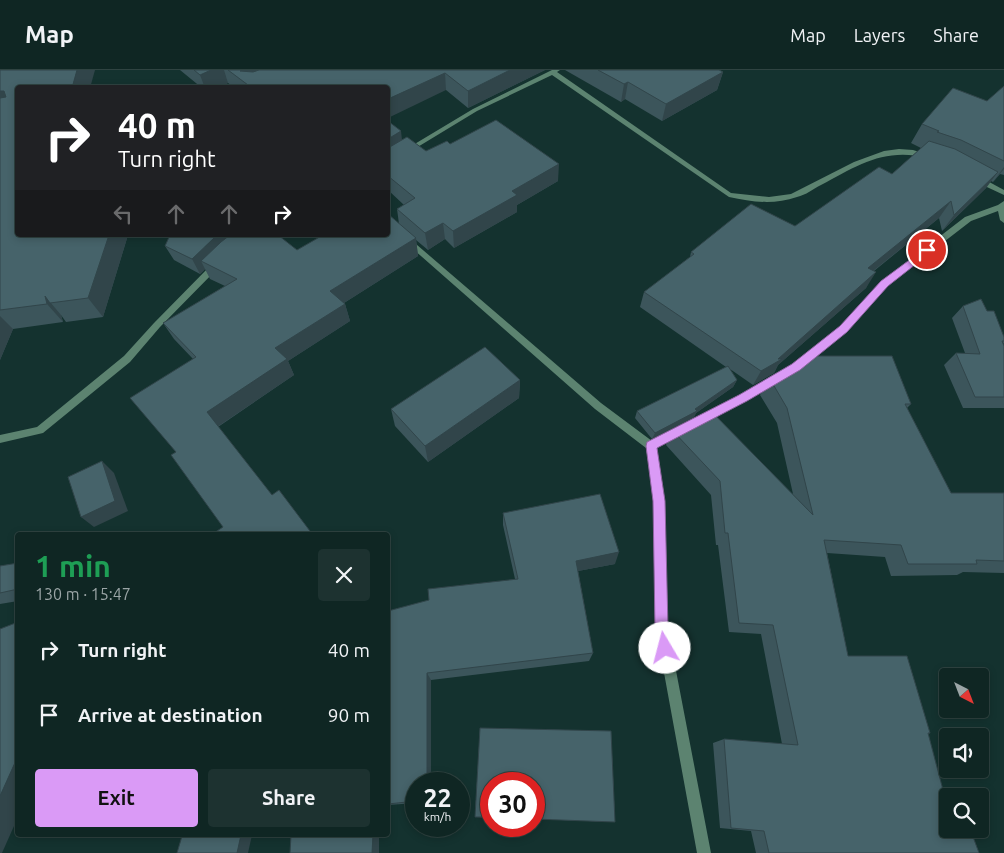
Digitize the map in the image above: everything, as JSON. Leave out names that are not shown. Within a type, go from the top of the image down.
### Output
[{"type":"street","points":[[390,162],[476,110],[555,72],[729,195],[754,200],[774,200],[794,196],[870,157],[892,151],[920,153],[937,160]]},
{"type":"street","points":[[970,176],[1004,193]]},
{"type":"street","points":[[651,446],[743,398],[796,367],[843,329],[885,283],[968,219],[1003,205],[1004,220]]},
{"type":"street","points":[[390,225],[598,406],[651,446],[659,501],[662,629],[704,853]]},
{"type":"street","points":[[0,439],[40,430],[127,359],[157,325],[225,256]]},
{"type":"building","points":[[0,70],[77,70],[73,85],[15,85],[15,237],[108,237],[88,298],[50,303],[45,296],[47,304],[0,310],[0,98],[6,97],[4,91],[0,91]]},
{"type":"building","points":[[194,70],[211,70],[200,75]]},
{"type":"building","points":[[228,70],[253,72],[259,70],[510,70],[468,91],[445,73],[390,98],[390,85],[248,85]]},
{"type":"building","points":[[598,70],[719,70],[723,72],[666,104],[628,82],[624,84]]},
{"type":"building","points":[[1004,86],[1004,161],[922,124],[953,88],[987,101]]},
{"type":"building","points":[[496,120],[559,164],[512,191],[517,195],[453,231],[443,223],[425,233],[397,209],[415,198],[390,178],[390,147],[407,137],[426,151],[447,141],[450,144]]},
{"type":"building","points":[[390,123],[401,131],[390,138]]},
{"type":"building","points":[[929,141],[955,149],[998,172],[954,215],[951,201],[868,268],[876,272],[778,359],[782,359],[761,371],[644,292],[694,254],[691,252],[751,204],[795,226],[879,167],[892,174]]},
{"type":"building","points":[[390,216],[416,238],[330,291],[345,304],[275,348],[287,359],[207,412],[272,495],[279,490],[311,532],[216,532],[223,527],[171,455],[176,452],[130,398],[196,357],[163,323],[237,279],[201,261],[221,242],[227,237],[281,237],[297,250],[320,237],[390,237]]},
{"type":"building","points":[[169,237],[216,237],[192,259],[165,246]]},
{"type":"building","points":[[981,299],[987,311],[994,311],[1004,337],[1004,341],[1002,341],[1004,346],[1004,397],[975,397],[956,353],[980,354],[963,306]]},
{"type":"building","points":[[485,347],[520,380],[425,446],[391,409]]},
{"type":"building","points":[[808,356],[892,356],[911,404],[905,404],[951,493],[1004,493],[1004,561],[976,560],[977,564],[908,564],[901,545],[824,540],[848,656],[907,656],[930,733],[928,733],[942,788],[939,788],[939,838],[973,838],[979,853],[769,853],[764,831],[731,828],[724,739],[798,745],[773,625],[739,623],[728,533],[725,533],[720,481],[672,430],[710,410],[813,515],[787,408],[770,379]]},
{"type":"building","points":[[728,366],[737,380],[695,409],[697,411],[655,433],[637,411]]},
{"type":"building","points":[[102,461],[115,501],[81,517],[68,477]]},
{"type":"building","points":[[600,494],[619,552],[576,561],[593,653],[427,673],[427,772],[405,772],[405,802],[390,804],[390,610],[429,600],[428,589],[518,579],[503,513]]},
{"type":"building","points":[[15,564],[15,590],[0,593],[0,566]]},
{"type":"building","points":[[15,623],[15,763],[0,796],[0,629]]},
{"type":"building","points":[[480,728],[611,731],[615,822],[545,819],[545,772],[480,772],[480,817],[475,817]]},
{"type":"building","points":[[182,837],[241,837],[237,853],[177,853]]},
{"type":"building","points":[[291,837],[373,837],[372,853],[290,853]]},
{"type":"route","points":[[665,648],[662,629],[659,501],[651,446],[743,398],[796,367],[843,329],[885,283],[927,250]]}]
